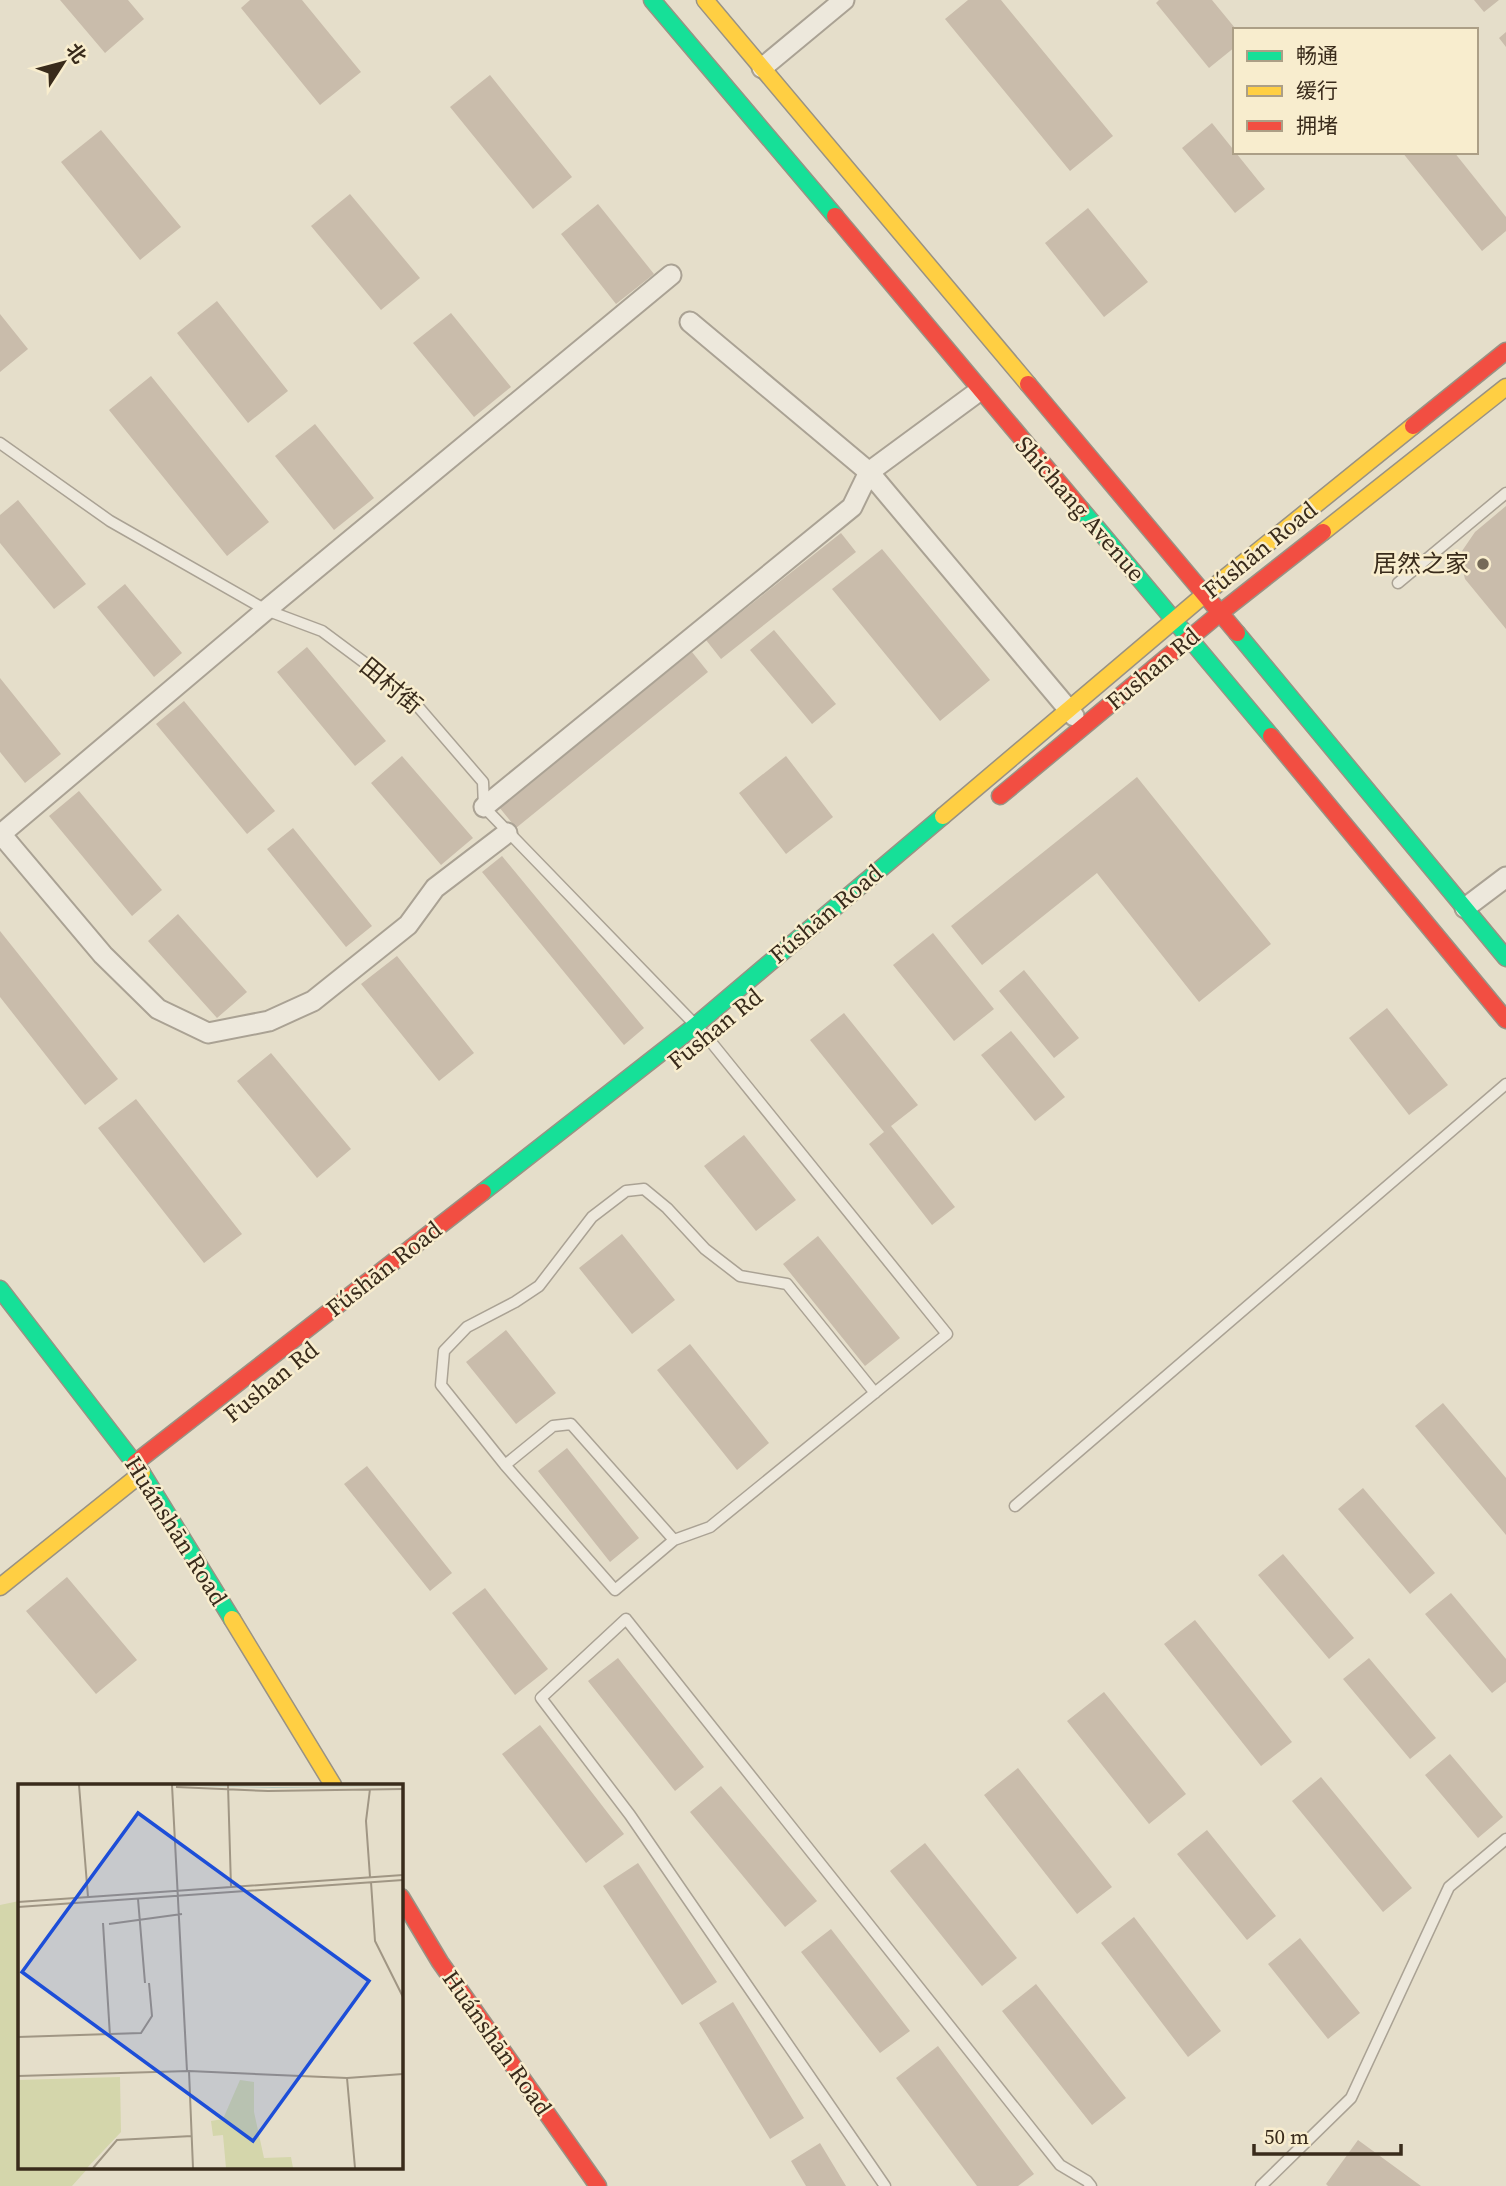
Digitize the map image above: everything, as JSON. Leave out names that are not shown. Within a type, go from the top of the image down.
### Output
[{"type":"main road","name":"Shichang Avenue","points":[[652,0],[978,391],[1191,638],[1506,1020]]},
{"type":"main road","name":"Shichang Avenue","points":[[705,0],[990,342],[1205,594],[1506,958]]},
{"type":"main road","name":"Fúshān Road","points":[[146,1472],[701,1031],[1069,709],[1205,594],[1506,351]]},
{"type":"main road","name":"Fushan Rd","points":[[987,806],[1220,613],[1506,387]]},
{"type":"main road","name":"Fushan Rd","points":[[396,1280],[701,1031],[720,1027]]},
{"type":"main road","name":"Huánshān Road","points":[[0,1289],[146,1472],[332,1784]]},
{"type":"main road","points":[[0,1587],[146,1472]]},
{"type":"main road","name":"Huánshān Road","points":[[402,1899],[440,1962],[598,2186]]},
{"type":"street","points":[[762,68],[844,0]]},
{"type":"street","points":[[507,833],[435,888],[408,925],[313,1001],[269,1021],[208,1033],[158,1009],[103,955],[1,833],[671,275]]},
{"type":"street","points":[[690,322],[869,472],[1083,727]]},
{"type":"street","points":[[484,807],[852,507],[869,472],[978,391]]},
{"type":"street","points":[[1465,908],[1506,877]]},
{"type":"lane","name":"田村街","points":[[0,443],[110,521],[266,610],[321,631],[408,695],[483,782],[484,807],[701,1031],[947,1334],[875,1393]]},
{"type":"lane","points":[[1398,583],[1506,493]]},
{"type":"lane","points":[[1015,1506],[1506,1084]]},
{"type":"lane","points":[[644,1189],[667,1208],[705,1250],[740,1276],[786,1284],[875,1393],[710,1527],[674,1540],[615,1590],[505,1465],[441,1385],[444,1351],[467,1327],[539,1286],[592,1217],[626,1191],[644,1189]]},
{"type":"lane","points":[[505,1465],[553,1426],[571,1424],[674,1540]]},
{"type":"lane","points":[[885,2186],[630,1815],[541,1698],[626,1619],[1060,2165],[1091,2186]]},
{"type":"lane","points":[[1261,2186],[1351,2098],[1449,1887],[1506,1839]]},
{"type":"green space","points":[[18,1901],[18,2168],[88,2168],[72,2186],[0,2186],[0,1905]]},
{"type":"building","points":[[60,0],[128,0],[144,19],[105,53]]},
{"type":"building","points":[[250,0],[302,0],[361,72],[320,105],[241,8]]},
{"type":"building","points":[[968,0],[1001,0],[1113,136],[1070,171],[945,19]]},
{"type":"building","points":[[1159,0],[1212,0],[1235,28],[1233,49],[1209,68],[1156,3]]},
{"type":"building","points":[[1474,0],[1499,0],[1484,12]]},
{"type":"building","points":[[1506,32],[1506,47],[1499,38]]},
{"type":"building","points":[[490,75],[572,177],[533,209],[450,107]]},
{"type":"building","points":[[1212,123],[1233,149],[1233,154],[1237,154],[1265,189],[1235,213],[1182,148]]},
{"type":"building","points":[[101,130],[181,227],[140,260],[61,162]]},
{"type":"building","points":[[1404,154],[1456,154],[1506,217],[1506,231],[1482,251]]},
{"type":"building","points":[[350,194],[420,278],[381,310],[311,226]]},
{"type":"building","points":[[598,204],[654,274],[616,304],[561,234]]},
{"type":"building","points":[[1088,208],[1148,282],[1104,317],[1045,243]]},
{"type":"building","points":[[217,301],[288,391],[248,423],[177,333]]},
{"type":"building","points":[[451,313],[511,387],[474,417],[413,343]]},
{"type":"building","points":[[0,314],[28,349],[0,372]]},
{"type":"building","points":[[151,376],[269,522],[227,556],[109,410]]},
{"type":"building","points":[[315,424],[374,498],[334,530],[275,456]]},
{"type":"building","points":[[18,500],[86,584],[54,609],[0,543],[0,515]]},
{"type":"building","name":"居然之家","points":[[1506,506],[1506,629],[1465,579],[1460,560],[1462,551],[1475,532]]},
{"type":"building","points":[[841,533],[856,552],[721,659],[706,640]]},
{"type":"building","points":[[882,549],[990,680],[940,721],[832,589]]},
{"type":"building","points":[[125,584],[182,653],[154,677],[97,607]]},
{"type":"building","points":[[774,630],[836,704],[812,724],[750,650]]},
{"type":"building","points":[[307,647],[386,741],[355,766],[277,672]]},
{"type":"building","points":[[692,652],[708,672],[516,828],[499,807]]},
{"type":"building","points":[[0,678],[61,754],[25,783],[0,752]]},
{"type":"building","points":[[184,701],[275,811],[247,834],[156,724]]},
{"type":"building","points":[[402,756],[473,838],[441,865],[371,783]]},
{"type":"building","points":[[786,756],[833,817],[786,854],[739,793]]},
{"type":"building","points":[[1137,777],[1271,944],[1199,1002],[1097,873],[982,965],[951,926]]},
{"type":"building","points":[[79,791],[162,890],[132,916],[49,816]]},
{"type":"building","points":[[293,828],[372,926],[346,947],[267,849]]},
{"type":"building","points":[[502,856],[644,1028],[624,1045],[482,872]]},
{"type":"building","points":[[178,914],[247,992],[217,1018],[148,941]]},
{"type":"building","points":[[0,931],[118,1079],[85,1105],[0,997]]},
{"type":"building","points":[[933,933],[994,1009],[954,1041],[893,965]]},
{"type":"building","points":[[397,956],[474,1053],[439,1081],[361,984]]},
{"type":"building","points":[[1024,970],[1079,1038],[1054,1058],[999,991]]},
{"type":"building","points":[[1387,1008],[1448,1085],[1409,1115],[1349,1038]]},
{"type":"building","points":[[844,1013],[918,1105],[891,1126],[955,1207],[932,1225],[869,1144],[884,1132],[810,1040]]},
{"type":"building","points":[[1011,1031],[1065,1097],[1035,1121],[981,1055]]},
{"type":"building","points":[[271,1053],[351,1149],[317,1178],[237,1081]]},
{"type":"building","points":[[136,1099],[242,1234],[204,1263],[98,1128]]},
{"type":"building","points":[[744,1135],[796,1200],[756,1231],[704,1166]]},
{"type":"building","points":[[622,1234],[675,1300],[632,1334],[579,1268]]},
{"type":"building","points":[[818,1236],[900,1338],[865,1366],[783,1264]]},
{"type":"building","points":[[506,1330],[556,1393],[516,1424],[466,1362]]},
{"type":"building","points":[[690,1344],[769,1443],[737,1470],[657,1370]]},
{"type":"building","points":[[1443,1403],[1506,1478],[1506,1535],[1415,1426]]},
{"type":"building","points":[[567,1448],[639,1538],[610,1562],[538,1471]]},
{"type":"building","points":[[367,1466],[452,1573],[430,1591],[344,1484]]},
{"type":"building","points":[[1363,1488],[1435,1573],[1410,1594],[1338,1509]]},
{"type":"building","points":[[1283,1554],[1354,1638],[1329,1659],[1258,1575]]},
{"type":"building","points":[[67,1577],[137,1660],[96,1694],[26,1611]]},
{"type":"building","points":[[485,1588],[548,1669],[515,1695],[452,1613]]},
{"type":"building","points":[[1451,1593],[1506,1659],[1506,1682],[1492,1693],[1425,1614]]},
{"type":"building","points":[[1195,1620],[1292,1742],[1261,1766],[1164,1644]]},
{"type":"building","points":[[618,1658],[704,1767],[675,1791],[588,1681]]},
{"type":"building","points":[[1369,1658],[1436,1738],[1410,1759],[1343,1679]]},
{"type":"building","points":[[1104,1692],[1186,1794],[1149,1824],[1067,1721]]},
{"type":"building","points":[[540,1725],[624,1834],[586,1863],[502,1754]]},
{"type":"building","points":[[1450,1754],[1503,1817],[1478,1838],[1425,1775]]},
{"type":"building","points":[[1018,1768],[1112,1887],[1077,1914],[984,1795]]},
{"type":"building","points":[[1321,1777],[1412,1888],[1383,1912],[1292,1801]]},
{"type":"building","points":[[721,1786],[817,1901],[785,1927],[690,1812]]},
{"type":"building","points":[[1207,1830],[1276,1916],[1247,1940],[1177,1854]]},
{"type":"building","points":[[925,1843],[1017,1958],[982,1986],[890,1871]]},
{"type":"building","points":[[638,1863],[717,1982],[682,2005],[603,1886]]},
{"type":"building","points":[[1134,1917],[1221,2031],[1188,2057],[1101,1943]]},
{"type":"building","points":[[831,1929],[910,2031],[880,2053],[801,1952]]},
{"type":"building","points":[[1300,1938],[1360,2013],[1328,2039],[1268,1964]]},
{"type":"building","points":[[1036,1984],[1126,2098],[1092,2125],[1002,2011]]},
{"type":"building","points":[[733,2002],[804,2118],[770,2139],[699,2023]]},
{"type":"building","points":[[938,2046],[1034,2174],[1018,2186],[977,2186],[896,2078]]},
{"type":"building","points":[[1358,2140],[1421,2186],[1328,2186],[1326,2184]]},
{"type":"building","points":[[820,2143],[846,2186],[806,2186],[791,2161]]},
{"type":"traffic: fast","points":[[652,0],[835,216]]},
{"type":"traffic: fast","points":[[1081,509],[1271,736]]},
{"type":"traffic: fast","points":[[1237,633],[1506,958]]},
{"type":"traffic: fast","points":[[483,1192],[695,1026],[943,816]]},
{"type":"traffic: fast","points":[[0,1289],[142,1473],[232,1619]]},
{"type":"traffic: slow","points":[[705,0],[1028,384]]},
{"type":"traffic: slow","points":[[1323,532],[1506,387]]},
{"type":"traffic: slow","points":[[943,816],[1205,594],[1413,426]]},
{"type":"traffic: slow","points":[[0,1587],[142,1473]]},
{"type":"traffic: slow","points":[[232,1619],[332,1784]]},
{"type":"traffic: jam","points":[[835,216],[1081,509]]},
{"type":"traffic: jam","points":[[1413,426],[1506,351]]},
{"type":"traffic: jam","points":[[1028,384],[1237,633]]},
{"type":"traffic: jam","points":[[1000,796],[1220,613],[1323,532]]},
{"type":"traffic: jam","points":[[1271,736],[1506,1020]]},
{"type":"traffic: jam","points":[[135,1463],[483,1192]]},
{"type":"traffic: jam","points":[[402,1899],[440,1962],[598,2186]]},
{"type":"place","name":"居然之家","points":[[1483,564]]}]
